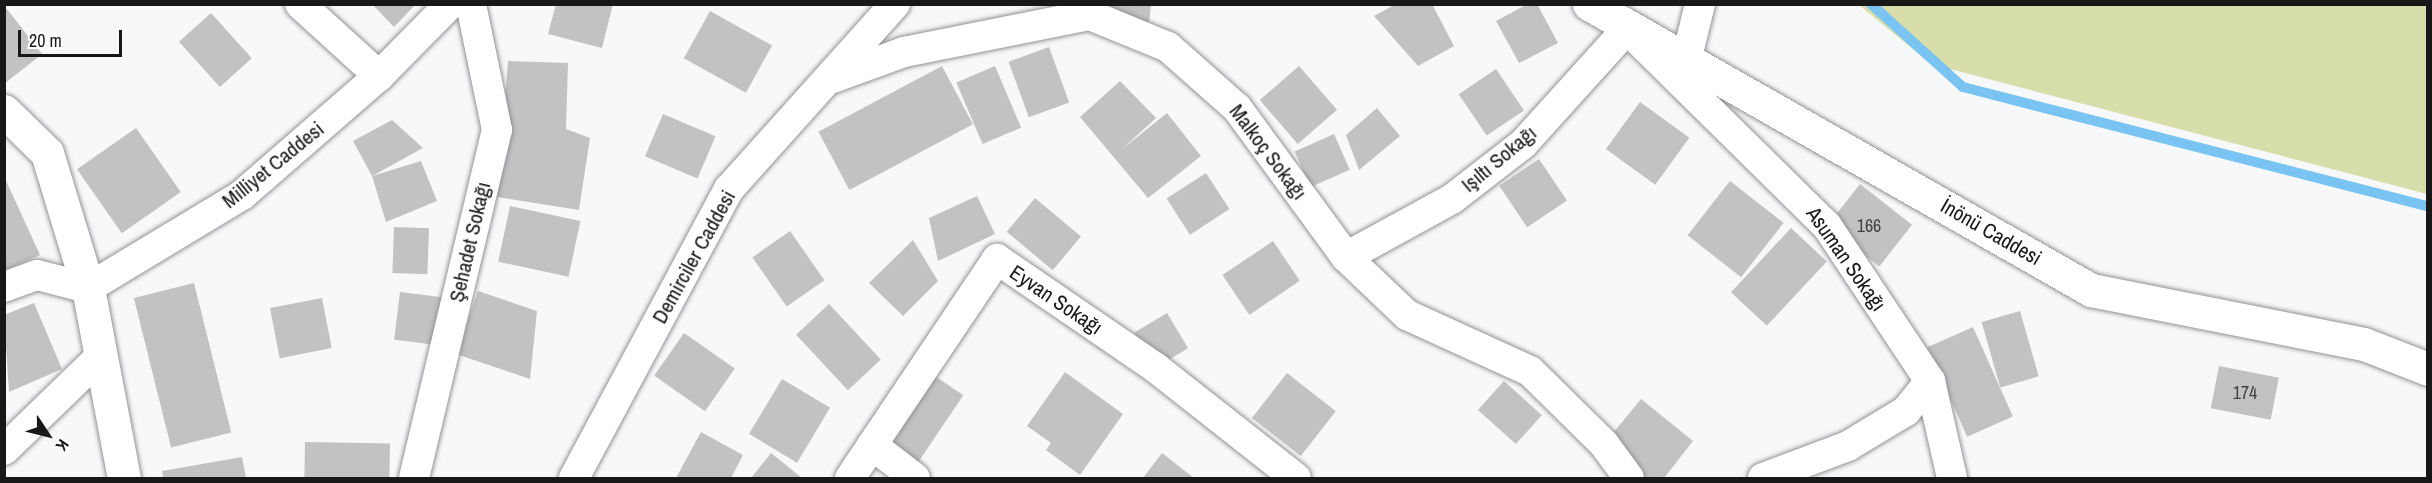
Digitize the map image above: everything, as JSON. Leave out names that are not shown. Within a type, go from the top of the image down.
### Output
[{"type":"street","points":[[300,4],[380,76]]},
{"type":"street","name":"Milliyet Caddesi","points":[[88,288],[242,195],[380,76],[450,4]]},
{"type":"street","name":"Şehadet Sokağı","points":[[414,478],[496,130],[471,4]]},
{"type":"street","name":"Demirciler Caddesi","points":[[574,478],[729,189],[833,78],[895,4]]},
{"type":"street","name":"İnönü Caddesi","points":[[1589,4],[1627,28],[1687,57],[2091,290],[2364,344],[2427,369]]},
{"type":"street","points":[[1687,57],[1700,4]]},
{"type":"street","name":"Malkoç Sokağı","points":[[833,78],[904,52],[1090,15],[1168,47],[1237,108],[1346,257],[1407,315],[1530,371],[1604,444],[1629,478]]},
{"type":"street","name":"Işıltı Sokağı","points":[[1346,257],[1452,199],[1523,144],[1627,28]]},
{"type":"street","name":"Asuman Sokağı","points":[[1627,28],[1814,210],[1930,381],[1953,478]]},
{"type":"street","points":[[4,111],[47,153],[88,288],[124,478]]},
{"type":"street","name":"Eyvan Sokağı","points":[[850,478],[997,259],[1156,368],[1296,478]]},
{"type":"street","points":[[4,287],[37,274],[88,288]]},
{"type":"street","points":[[4,450],[100,356]]},
{"type":"street","points":[[1763,478],[1848,446],[1906,411],[1930,381]]},
{"type":"street","points":[[872,445],[915,478]]},
{"type":"green space","points":[[1859,5],[2427,5],[2427,194],[1931,64]]},
{"type":"building","points":[[372,4],[416,4],[394,27]]},
{"type":"building","points":[[556,4],[613,4],[602,48],[548,34]]},
{"type":"building","points":[[1103,4],[1151,4],[1149,24]]},
{"type":"building","points":[[1396,4],[1432,4],[1454,46],[1418,66],[1374,16]]},
{"type":"building","points":[[1528,4],[1537,4],[1558,43],[1519,63],[1496,21]]},
{"type":"building","points":[[7,9],[42,54],[4,84],[4,11]]},
{"type":"building","points":[[710,11],[772,45],[746,93],[684,58]]},
{"type":"building","points":[[211,13],[252,58],[220,87],[179,42]]},
{"type":"building","points":[[1049,47],[1069,102],[1029,117],[1009,62]]},
{"type":"building","points":[[508,61],[568,63],[566,129],[590,138],[579,210],[497,197]]},
{"type":"building","points":[[942,66],[973,124],[849,190],[818,132]]},
{"type":"building","points":[[995,66],[1021,128],[983,144],[956,82]]},
{"type":"building","points":[[1299,66],[1337,110],[1298,144],[1260,100]]},
{"type":"building","points":[[1496,69],[1524,110],[1487,136],[1459,94]]},
{"type":"building","points":[[1120,81],[1156,118],[1121,150],[1167,113],[1201,156],[1148,198],[1080,117]]},
{"type":"building","points":[[1640,102],[1689,138],[1655,185],[1606,149]]},
{"type":"building","points":[[1377,108],[1400,136],[1359,170],[1346,135]]},
{"type":"building","points":[[663,114],[715,136],[697,179],[645,156]]},
{"type":"building","points":[[392,120],[423,148],[372,176],[353,141]]},
{"type":"building","points":[[136,128],[181,192],[122,233],[77,169]]},
{"type":"building","points":[[1334,134],[1350,170],[1311,187],[1295,151]]},
{"type":"building","points":[[1539,159],[1567,200],[1527,227],[1499,186]]},
{"type":"building","points":[[421,161],[437,201],[386,222],[372,176]]},
{"type":"building","points":[[1206,173],[1229,209],[1190,235],[1167,199]]},
{"type":"building","points":[[4,176],[40,255],[4,271]]},
{"type":"building","points":[[1730,181],[1784,223],[1741,277],[1688,235]]},
{"type":"building","points":[[1860,184],[1912,225],[1879,266],[1827,226]]},
{"type":"building","points":[[977,196],[995,234],[938,261],[929,218]]},
{"type":"building","points":[[1035,198],[1081,237],[1053,270],[1007,232]]},
{"type":"building","points":[[510,206],[580,221],[569,277],[498,262]]},
{"type":"building","points":[[394,227],[429,228],[427,274],[392,273]]},
{"type":"building","points":[[1791,228],[1827,261],[1767,326],[1731,292]]},
{"type":"building","points":[[790,231],[824,280],[787,307],[752,257]]},
{"type":"building","points":[[913,240],[938,281],[903,316],[869,283]]},
{"type":"building","points":[[1273,241],[1300,281],[1249,315],[1222,275]]},
{"type":"building","points":[[194,283],[231,432],[171,447],[134,298]]},
{"type":"building","points":[[478,291],[537,311],[530,379],[456,354]]},
{"type":"building","points":[[400,292],[443,297],[437,345],[394,340]]},
{"type":"building","points":[[322,298],[332,348],[280,358],[270,308]]},
{"type":"building","points":[[34,303],[62,369],[9,392],[4,315]]},
{"type":"building","points":[[829,304],[881,360],[848,390],[796,335]]},
{"type":"building","points":[[2020,311],[2039,376],[2000,387],[1982,322]]},
{"type":"building","points":[[1167,313],[1188,348],[1156,368],[1134,333]]},
{"type":"building","points":[[1973,327],[2013,417],[1967,437],[1927,347]]},
{"type":"building","points":[[684,333],[735,369],[705,411],[654,376]]},
{"type":"building","points":[[2219,366],[2279,378],[2271,420],[2211,408]]},
{"type":"building","points":[[926,370],[963,395],[917,463],[880,438]]},
{"type":"building","points":[[1065,372],[1123,414],[1080,475],[1046,450],[1051,443],[1027,426]]},
{"type":"building","points":[[1287,373],[1336,411],[1301,456],[1252,418]]},
{"type":"building","points":[[782,379],[830,408],[797,463],[749,434]]},
{"type":"building","points":[[1504,381],[1542,415],[1516,444],[1478,410]]},
{"type":"building","points":[[1641,399],[1693,441],[1664,478],[1629,478],[1604,444]]},
{"type":"building","points":[[701,432],[743,455],[731,478],[676,478]]},
{"type":"building","points":[[305,442],[390,443],[389,478],[304,478]]},
{"type":"building","points":[[771,453],[802,478],[751,478]]},
{"type":"building","points":[[1162,453],[1194,478],[1143,478]]},
{"type":"building","points":[[242,457],[246,478],[163,478],[162,471]]},
{"type":"waterway","points":[[1871,4],[1963,87],[2428,206]]}]
